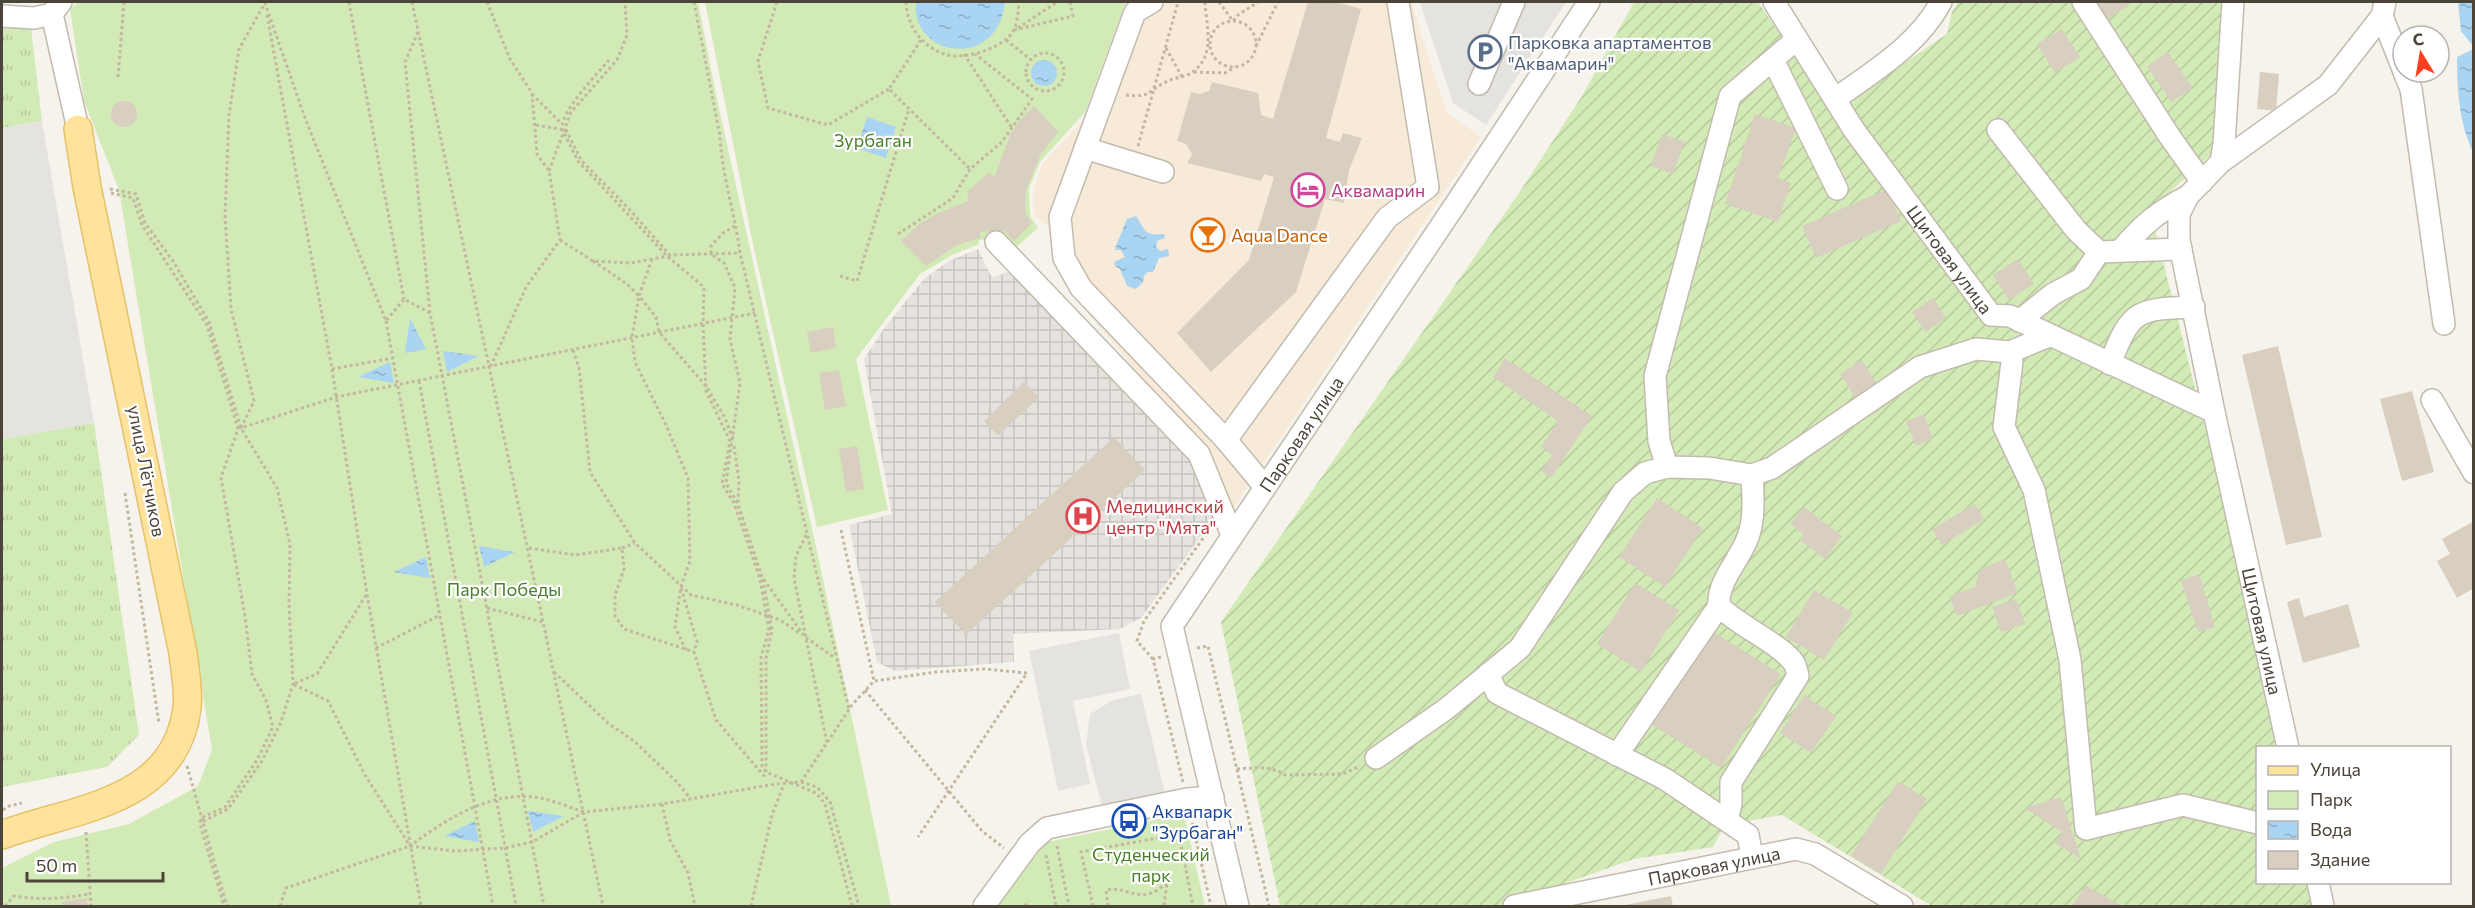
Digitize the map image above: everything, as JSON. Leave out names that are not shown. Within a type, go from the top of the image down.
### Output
[{"type":"main road","name":"улица Лётчиков","points":[[2,835],[28,824],[86,809],[128,794],[158,771],[171,755],[169,732],[186,709],[183,653],[88,189],[78,129]]},
{"type":"street","points":[[1152,2],[1135,12],[1060,217],[1064,258],[1081,288],[1226,440],[1265,487]]},
{"type":"street","points":[[1398,2],[1428,187],[1455,205]]},
{"type":"street","points":[[1479,84],[1514,2]]},
{"type":"street","name":"Парковая улица","points":[[1238,906],[1172,626],[1589,2]]},
{"type":"street","name":"Щитовая улица","points":[[1774,2],[1854,130],[1991,315],[2010,316],[2214,412]]},
{"type":"street","points":[[1835,99],[1900,52],[1931,20],[1941,2]]},
{"type":"street","points":[[2083,2],[2170,137],[2195,189],[2140,227],[2121,250]]},
{"type":"street","points":[[2221,162],[2233,2]]},
{"type":"street","points":[[2,16],[34,18],[57,8]]},
{"type":"street","name":"улица Лётчиков","points":[[57,8],[78,129]]},
{"type":"street","points":[[2384,9],[2391,30]]},
{"type":"street","name":"Щитовая улица","points":[[2288,746],[2214,412],[2179,240],[2180,214],[2195,189],[2221,162],[2328,85],[2384,9]]},
{"type":"street","points":[[1667,467],[1659,441],[1654,376],[1731,96],[1797,39]]},
{"type":"street","points":[[1773,60],[1838,189]]},
{"type":"street","points":[[2409,84],[2444,324]]},
{"type":"street","points":[[1998,130],[2076,230],[2099,252],[2181,249]]},
{"type":"street","points":[[1085,148],[1164,172]]},
{"type":"street","points":[[1226,440],[1387,218],[1428,187]]},
{"type":"street","points":[[996,242],[1199,454],[1232,535]]},
{"type":"street","points":[[2019,321],[2053,294],[2081,279],[2099,252]]},
{"type":"street","points":[[2110,364],[2122,333],[2136,316],[2147,310],[2194,307]]},
{"type":"street","points":[[1976,349],[1991,315]]},
{"type":"street","points":[[1376,758],[1446,709],[1520,648],[1623,492],[1645,473],[1667,467],[1709,468],[1752,475],[1772,468],[1920,367],[1976,349],[2010,352],[2049,336]]},
{"type":"street","points":[[2010,352],[2012,362],[2004,427],[2034,490],[2070,660],[2086,829],[2183,805],[2256,823]]},
{"type":"street","points":[[2432,400],[2474,473]]},
{"type":"street","points":[[1727,820],[1731,804],[1731,782],[1798,676],[1794,663],[1782,652],[1728,615],[1719,606],[1718,596],[1749,535],[1754,501],[1752,475]]},
{"type":"street","points":[[1617,755],[1719,606]]},
{"type":"street","points":[[1488,674],[1497,693],[1665,779],[1727,820],[1748,835],[1752,858]]},
{"type":"street","points":[[984,906],[1030,843],[1047,828],[1186,799],[1213,796]]},
{"type":"street","name":"Парковая улица","points":[[1514,906],[1796,849],[1815,854],[1902,906]]},
{"type":"street","points":[[2318,884],[2323,906]]},
{"type":"path","points":[[118,77],[124,2]]},
{"type":"path","points":[[265,2],[305,118],[386,321],[493,906]]},
{"type":"path","points":[[265,2],[332,369],[367,594],[421,906]]},
{"type":"path","points":[[241,428],[254,401],[231,309],[225,216],[229,115],[239,49],[265,2]]},
{"type":"path","points":[[349,2],[404,299],[386,321]]},
{"type":"path","points":[[412,2],[491,366],[603,906]]},
{"type":"path","points":[[487,2],[510,59],[532,93],[562,124],[581,160],[630,209],[668,256],[704,286],[706,392],[730,441],[722,484],[734,503],[756,568],[772,630],[766,658],[766,778]]},
{"type":"path","points":[[549,171],[571,112],[617,60],[627,35],[625,2]]},
{"type":"path","points":[[694,2],[740,254],[849,711]]},
{"type":"path","points":[[777,2],[758,61],[768,108],[828,125],[889,89],[921,40]]},
{"type":"path","points":[[906,2],[907,18],[921,40],[945,55],[975,54],[1001,44],[1014,30],[1057,2]]},
{"type":"path","points":[[1014,30],[1019,2]]},
{"type":"path","points":[[1014,30],[1073,16],[1070,2]]},
{"type":"path","points":[[1133,162],[1179,2]]},
{"type":"path","points":[[1205,2],[1210,45],[1215,59],[1221,64],[1236,67]]},
{"type":"path","points":[[1219,2],[1233,21],[1247,26],[1252,32],[1256,46]]},
{"type":"path","points":[[1107,90],[1135,96],[1149,95],[1168,81],[1194,72],[1203,61],[1211,37],[1219,26],[1233,21],[1258,2]]},
{"type":"path","points":[[1194,72],[1225,73],[1250,60],[1278,2]]},
{"type":"path","points":[[419,30],[405,62],[430,313],[544,906]]},
{"type":"path","points":[[1006,40],[1030,59]]},
{"type":"path","points":[[1166,48],[1182,77]]},
{"type":"path","points":[[1049,53],[1063,66],[1063,80],[1059,86],[1048,92],[1036,90],[1027,82],[1025,76],[1027,64],[1036,55],[1049,53]]},
{"type":"path","points":[[964,54],[1012,128]]},
{"type":"path","points":[[975,54],[1032,99]]},
{"type":"path","points":[[562,124],[567,112],[609,60]]},
{"type":"path","points":[[889,89],[970,169]]},
{"type":"path","points":[[898,234],[953,198],[970,169],[1002,142],[1036,90]]},
{"type":"path","points":[[491,366],[526,287],[560,240],[549,171],[537,154],[532,93]]},
{"type":"path","points":[[840,276],[857,281],[909,109]]},
{"type":"path","points":[[536,124],[564,131]]},
{"type":"path","points":[[88,189],[136,194],[145,223],[173,261],[209,322],[241,428],[277,488],[290,544],[289,604],[293,684],[281,722],[262,760],[228,809],[202,820]]},
{"type":"path","points":[[88,189],[134,198],[142,225],[207,325],[238,429],[221,478],[245,616],[252,674],[266,700],[273,727],[257,760],[225,807],[202,820]]},
{"type":"path","points":[[711,254],[711,246],[723,233],[736,226]]},
{"type":"path","points":[[560,240],[627,284],[656,316],[659,332],[706,386],[725,418],[733,441],[739,482],[738,504]]},
{"type":"path","points":[[711,254],[724,263],[735,288],[730,339],[740,383],[726,483],[738,504],[762,577],[768,617]]},
{"type":"path","points":[[593,261],[632,263],[668,256],[740,254]]},
{"type":"path","points":[[652,259],[639,296],[632,338],[635,362],[666,425],[688,478],[690,561],[681,586],[675,627],[686,650]]},
{"type":"path","points":[[404,299],[430,313]]},
{"type":"path","points":[[241,428],[336,397],[755,313]]},
{"type":"path","points":[[573,350],[579,368],[590,472],[634,543],[691,595],[737,604],[780,620],[837,659]]},
{"type":"path","points":[[332,369],[393,358]]},
{"type":"path","points":[[418,381],[516,906]]},
{"type":"path","points":[[124,484],[169,732],[202,820],[225,906]]},
{"type":"path","points":[[1211,906],[1153,659],[1137,641],[1144,621],[1222,512]]},
{"type":"path","points":[[841,530],[874,681]]},
{"type":"path","points":[[807,534],[796,556],[794,578],[827,743]]},
{"type":"path","points":[[529,548],[575,555],[622,548],[634,543]]},
{"type":"path","points":[[622,548],[624,569],[615,595],[615,616],[624,629],[694,652]]},
{"type":"path","points":[[762,577],[805,637]]},
{"type":"path","points":[[681,586],[697,642],[694,652],[716,720],[766,778],[774,784]]},
{"type":"path","points":[[293,684],[316,674],[367,594]]},
{"type":"path","points":[[487,608],[544,623]]},
{"type":"path","points":[[376,648],[440,615]]},
{"type":"path","points":[[1197,648],[1208,646],[1269,906]]},
{"type":"path","points":[[1153,659],[1168,655]]},
{"type":"path","points":[[801,782],[849,711],[874,681],[936,672],[985,669],[1027,673],[918,837]]},
{"type":"path","points":[[554,672],[609,724],[634,741],[675,780],[691,799]]},
{"type":"path","points":[[293,684],[328,701],[365,775],[411,846]]},
{"type":"path","points":[[865,690],[982,831],[1018,859]]},
{"type":"path","points":[[1237,770],[1261,767],[1278,770],[1285,775],[1343,774],[1376,758]]},
{"type":"path","points":[[766,772],[816,793],[825,804],[852,906]]},
{"type":"path","points":[[280,906],[285,888],[411,846],[441,823],[496,801],[523,797],[536,798],[584,812],[662,804],[774,784],[801,782],[817,787],[830,802],[859,906]]},
{"type":"path","points":[[751,906],[772,815],[784,784]]},
{"type":"path","points":[[2,811],[9,806],[32,801]]},
{"type":"path","points":[[662,804],[670,840],[688,873],[695,906]]},
{"type":"path","points":[[86,809],[88,894],[91,906]]},
{"type":"path","points":[[411,846],[455,851],[505,848],[532,842],[584,812]]},
{"type":"path","points":[[1092,906],[1081,852],[1179,834],[1193,906]]},
{"type":"path","points":[[1056,838],[1069,906]]},
{"type":"path","points":[[1046,852],[1056,906]]},
{"type":"path","points":[[1108,906],[1106,890],[1147,896],[1160,890],[1167,882],[1164,906]]},
{"type":"path","points":[[5,906],[14,896],[40,900],[88,894]]},
{"type":"path","points":[[1025,906],[1029,901],[1030,906]]},
{"type":"shaded area","name":"Аквамарин","points":[[1133,2],[1411,2],[1447,113],[1481,137],[1231,512],[1206,453],[1082,306],[1068,282],[1050,228],[1034,216],[1033,192],[1042,164],[1086,117]]},
{"type":"shaded area","name":"Парковка апартаментов \"Аквамарин\"","points":[[1420,2],[1566,2],[1486,125],[1453,103]]},
{"type":"shaded area","points":[[42,121],[94,423],[2,439],[2,128]]},
{"type":"shaded area","points":[[978,249],[992,278],[1012,270],[1194,461],[1214,518],[1141,618],[1120,629],[1013,634],[1014,662],[895,671],[877,662],[849,525],[892,514],[864,359],[885,327],[924,279],[949,261]]},
{"type":"shaded area","points":[[1119,633],[1130,689],[1073,701],[1090,784],[1058,791],[1029,651]]},
{"type":"shaded area","points":[[1141,694],[1165,794],[1102,807],[1086,744],[1090,714],[1113,700]]},
{"type":"green space","name":"Парк Победы","points":[[79,2],[698,2],[716,95],[820,565],[891,906],[2,906],[2,868],[54,842],[129,824],[198,786],[212,750],[119,190],[84,101],[70,9]]},
{"type":"green space","name":"Зурбаган","points":[[705,2],[1126,2],[1085,112],[1040,162],[1029,188],[1030,216],[1038,228],[1014,249],[1004,239],[979,240],[979,244],[952,255],[920,274],[856,359],[888,510],[817,527],[754,249]]},
{"type":"green space","points":[[1634,2],[1758,2],[1834,111],[1947,34],[1952,12],[1958,2],[2223,2],[2212,154],[2150,210],[2216,471],[2278,746],[2256,746],[2256,884],[2308,884],[2314,906],[1932,906],[1782,815],[1725,825],[1713,847],[1634,859],[1501,906],[1280,906],[1221,622],[1519,193],[1582,96]]},
{"type":"green space","points":[[2,26],[31,28],[42,121],[2,128]]},
{"type":"green space","points":[[94,423],[139,735],[107,767],[2,787],[2,439]]},
{"type":"green space","name":"Студенческий парк","points":[[1184,814],[1205,906],[997,906],[1042,843]]},
{"type":"water","points":[[916,2],[1005,3],[998,25],[986,40],[971,47],[955,49],[939,44],[926,35],[918,20]]},
{"type":"water","points":[[2458,2],[2473,2],[2473,46],[2461,31]]},
{"type":"water","points":[[2473,49],[2473,152],[2462,117],[2458,93],[2457,57]]},
{"type":"water","points":[[1044,60],[1053,64],[1057,73],[1053,82],[1044,86],[1035,82],[1031,73],[1035,64]]},
{"type":"water","points":[[867,117],[896,127],[886,158],[857,148]]},
{"type":"water","points":[[1136,216],[1149,233],[1164,234],[1165,238],[1157,241],[1156,247],[1160,251],[1168,249],[1169,256],[1159,258],[1153,272],[1148,272],[1144,276],[1143,282],[1136,289],[1127,286],[1120,269],[1115,266],[1114,262],[1125,257],[1121,250],[1115,250],[1116,246],[1127,219]]},
{"type":"water","points":[[410,318],[426,349],[405,353]]},
{"type":"water","points":[[443,351],[479,356],[447,372]]},
{"type":"water","points":[[390,362],[394,383],[358,377]]},
{"type":"water","points":[[479,546],[515,552],[484,567]]},
{"type":"water","points":[[426,557],[430,578],[394,572]]},
{"type":"water","points":[[528,811],[564,816],[533,832]]},
{"type":"water","points":[[475,821],[479,842],[444,836]]},
{"type":"building","name":"Аквамарин","points":[[1308,2],[1336,2],[1361,9],[1326,138],[1340,142],[1343,133],[1362,138],[1349,170],[1344,203],[1325,199],[1296,292],[1211,372],[1177,333],[1249,260],[1274,177],[1264,174],[1261,181],[1187,163],[1192,154],[1186,144],[1177,141],[1191,92],[1200,94],[1209,91],[1212,82],[1258,93],[1261,115],[1273,119]]},
{"type":"building","points":[[2093,2],[2128,2],[2130,5],[2106,20]]},
{"type":"building","points":[[2062,29],[2080,57],[2055,73],[2037,44]]},
{"type":"building","points":[[2168,52],[2193,88],[2171,102],[2147,66]]},
{"type":"building","points":[[2260,72],[2279,74],[2276,111],[2257,109]]},
{"type":"building","points":[[124,101],[133,105],[137,114],[133,123],[124,127],[115,123],[111,114],[115,105]]},
{"type":"building","points":[[1034,106],[1058,132],[1041,154],[1026,190],[1025,213],[1032,223],[1014,241],[1005,231],[980,232],[980,238],[957,245],[926,266],[901,241],[919,224],[938,213],[969,201],[967,192],[988,173],[995,176],[1010,135],[1020,120]]},
{"type":"building","points":[[1755,114],[1796,128],[1778,178],[1791,183],[1778,222],[1725,204]]},
{"type":"building","points":[[1662,134],[1685,142],[1673,174],[1651,166]]},
{"type":"building","points":[[1887,189],[1901,221],[1816,258],[1802,226]]},
{"type":"building","points":[[2018,259],[2034,284],[2009,300],[1993,275]]},
{"type":"building","points":[[1933,298],[1946,318],[1925,332],[1912,312]]},
{"type":"building","points":[[833,327],[836,348],[811,353],[807,332]]},
{"type":"building","points":[[2278,346],[2322,537],[2286,545],[2242,355]]},
{"type":"building","points":[[1505,358],[1592,416],[1551,478],[1541,471],[1553,455],[1541,447],[1558,421],[1493,377]]},
{"type":"building","points":[[1862,360],[1878,386],[1857,400],[1840,374]]},
{"type":"building","points":[[839,370],[846,406],[825,410],[819,373]]},
{"type":"building","points":[[1024,382],[1039,397],[998,436],[984,421]]},
{"type":"building","points":[[2412,391],[2434,472],[2402,481],[2380,399]]},
{"type":"building","points":[[1924,414],[1933,439],[1916,446],[1906,421]]},
{"type":"building","points":[[1114,437],[1145,470],[966,635],[935,602]]},
{"type":"building","points":[[857,446],[864,489],[846,492],[839,449]]},
{"type":"building","points":[[1657,498],[1703,528],[1665,587],[1619,557]]},
{"type":"building","points":[[1975,504],[1984,519],[1942,545],[1932,529]]},
{"type":"building","points":[[1804,507],[1842,536],[1825,559],[1800,540],[1804,535],[1790,524]]},
{"type":"building","points":[[2474,521],[2474,588],[2457,598],[2437,561],[2450,554],[2442,539]]},
{"type":"building","points":[[2005,559],[2018,593],[1957,616],[1949,596],[1975,587],[1980,569]]},
{"type":"building","points":[[2199,574],[2215,627],[2198,632],[2181,580]]},
{"type":"building","points":[[1635,583],[1679,610],[1641,672],[1597,644]]},
{"type":"building","points":[[1814,590],[1853,613],[1824,660],[1786,637]]},
{"type":"building","points":[[2299,598],[2304,617],[2348,604],[2360,647],[2303,663],[2287,602]]},
{"type":"building","points":[[2016,599],[2025,624],[2001,632],[1992,607]]},
{"type":"building","points":[[1707,628],[1781,674],[1721,768],[1648,722]]},
{"type":"building","points":[[1804,695],[1836,716],[1811,753],[1780,733]]},
{"type":"building","points":[[1898,781],[1927,799],[1881,874],[1851,856]]},
{"type":"building","points":[[2061,797],[2081,859],[2055,843],[2062,832],[2025,808]]},
{"type":"building","points":[[2085,885],[2122,906],[2072,906]]},
{"type":"building","points":[[1671,896],[1673,906],[1625,906],[1625,905]]},
{"type":"building","points":[[87,898],[88,906],[62,906],[62,902]]},
{"type":"place","name":"Парковка апартаментов \"Аквамарин\"","points":[[1485,52]]},
{"type":"place","name":"Аквамарин","points":[[1308,190]]},
{"type":"place","name":"Aqua Dance","points":[[1208,235]]},
{"type":"place","name":"Медицинский центр \"Мята\"","points":[[1083,516]]},
{"type":"place","name":"Аквапарк \"Зурбаган\"","points":[[1129,821]]}]
